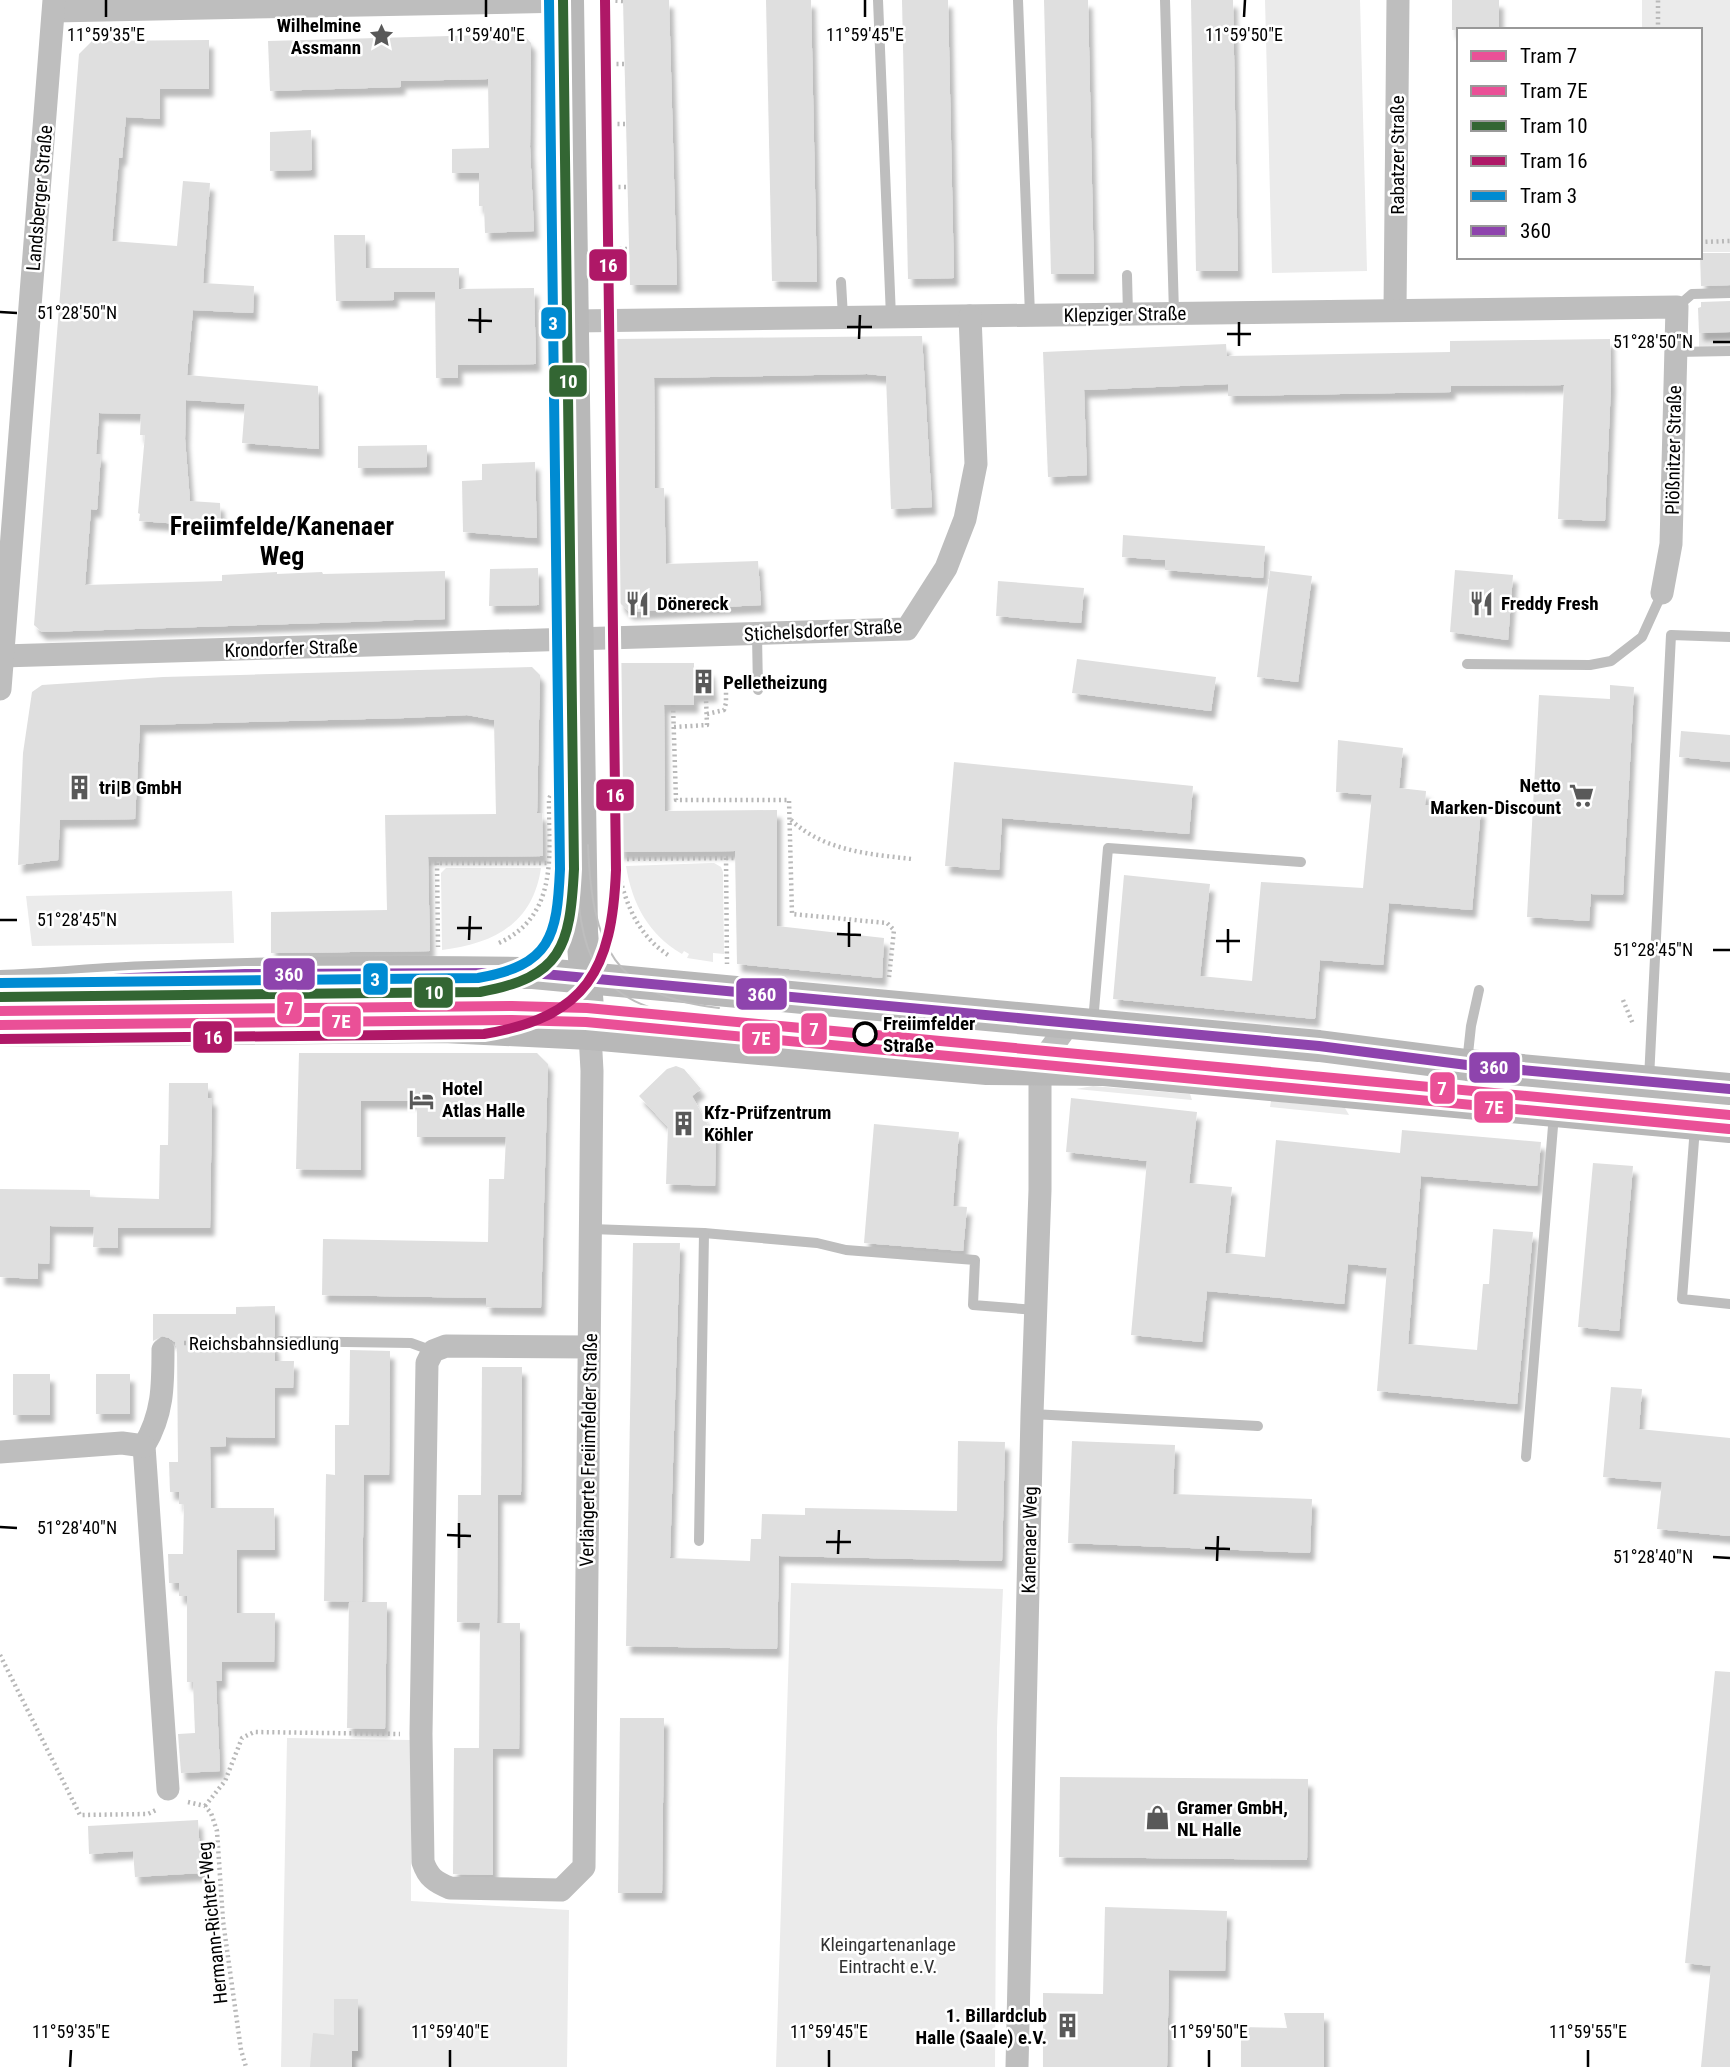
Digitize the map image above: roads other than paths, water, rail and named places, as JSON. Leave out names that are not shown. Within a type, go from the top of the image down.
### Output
[{"type":"main road","points":[[568,0],[584,976],[590,1034]]},
{"type":"main road","points":[[0,986],[162,976],[444,972],[584,976],[1319,1046],[1467,1065],[1730,1089]]},
{"type":"main road","points":[[0,1031],[443,1027],[590,1034],[974,1068],[1104,1070],[1730,1127]]},
{"type":"street","points":[[54,6],[568,0]]},
{"type":"street","name":"Rabatzer Straße","points":[[1395,310],[1398,0]]},
{"type":"street","name":"Landsberger Straße","points":[[0,689],[54,6]]},
{"type":"street","name":"Klepziger Straße","points":[[573,321],[1677,307]]},
{"type":"street","name":"Plößnitzer Straße","points":[[1662,593],[1671,544],[1681,353],[1677,307]]},
{"type":"street","name":"Stichelsdorfer Straße","points":[[579,640],[907,629],[946,568],[965,519],[976,464],[970,316]]},
{"type":"street","name":"Krondorfer Straße","points":[[2,656],[579,640]]},
{"type":"street","name":"Kanenaer Weg","points":[[1017,2067],[1040,1081],[1049,1051],[1081,1023]]},
{"type":"street","name":"Verlängerte Freiimfelder Straße","points":[[433,1351],[427,1363],[421,1734],[423,1861],[428,1874],[437,1883],[450,1888],[561,1890],[584,1867],[591,1229],[590,1034]]},
{"type":"street","name":"Reichsbahnsiedlung","points":[[433,1351],[446,1346],[589,1347]]},
{"type":"street","name":"Reichsbahnsiedlung","points":[[163,1350],[163,1391],[155,1428],[144,1446],[168,1789]]},
{"type":"street","points":[[0,1452],[122,1443],[144,1446]]},
{"type":"lane","points":[[878,0],[891,317]]},
{"type":"lane","points":[[1018,0],[1030,315]]},
{"type":"lane","points":[[1165,0],[1174,313]]},
{"type":"lane","points":[[1127,275],[1128,314]]},
{"type":"lane","points":[[841,282],[843,317]]},
{"type":"lane","points":[[1677,307],[1692,294],[1730,293]]},
{"type":"lane","points":[[1679,549],[1681,353],[1730,351]]},
{"type":"lane","points":[[1467,664],[1590,665],[1611,661],[1642,637],[1662,593]]},
{"type":"lane","points":[[757,635],[758,690]]},
{"type":"lane","points":[[1649,1082],[1671,635],[1730,637]]},
{"type":"lane","points":[[1081,1023],[1108,848],[1301,862]]},
{"type":"lane","points":[[1467,1065],[1471,1026],[1479,990]]},
{"type":"lane","points":[[1526,1457],[1555,1111]]},
{"type":"lane","points":[[1696,1124],[1682,1299],[1730,1304]]},
{"type":"lane","points":[[591,1229],[704,1233],[817,1243],[845,1250],[975,1260],[974,1305],[1036,1310]]},
{"type":"lane","points":[[699,1541],[704,1233]]},
{"type":"lane","name":"Reichsbahnsiedlung","points":[[280,1342],[411,1343],[433,1351]]},
{"type":"lane","points":[[1032,1414],[1258,1426]]},
{"type":"tram line","name":"3","points":[[0,983],[478,978],[521,965],[535,956],[545,944],[556,913],[560,869],[549,0]]},
{"type":"tram line","name":"10","points":[[0,997],[480,992],[507,986],[529,977],[545,967],[556,954],[569,919],[574,869],[563,0]]},
{"type":"tram line","name":"16","points":[[0,1039],[484,1034],[519,1026],[548,1015],[570,1001],[587,983],[600,961],[608,935],[616,870],[605,0]]},
{"type":"tram line","points":[[588,845],[595,911],[603,938],[615,960],[632,978],[654,992],[683,1002],[719,1008]]},
{"type":"tram line","points":[[576,856],[581,921],[598,969],[613,987],[635,1001],[663,1011],[700,1018]]},
{"type":"tram line","name":"7","points":[[0,1011],[512,1006],[587,1008],[1730,1115]]},
{"type":"tram line","name":"7E","points":[[0,1025],[512,1020],[586,1022],[1729,1129]]},
{"type":"place","name":"Wilhelmine Assmann","points":[[381,36]]},
{"type":"place","name":"Dönereck","points":[[637,603]]},
{"type":"place","name":"Freddy Fresh","points":[[1481,603]]},
{"type":"place","name":"Pelletheizung","points":[[703,682]]},
{"type":"place","name":"tri|B GmbH","points":[[79,787]]},
{"type":"place","name":"Netto Marken-Discount","points":[[1581,796]]},
{"type":"place","name":"Freiimfelder Straße","points":[[865,1034]]},
{"type":"place","name":"Hotel Atlas Halle","points":[[422,1099]]},
{"type":"place","name":"Kfz-Prüfzentrum Köhler","points":[[684,1123]]},
{"type":"place","name":"Gramer GmbH, NL Halle","points":[[1157,1818]]},
{"type":"place","name":"1. Billardclub Halle (Saale) e.V.","points":[[1067,2026]]},
{"type":"district","name":"Freiimfelde/Kanenaer Weg","points":[[282,541]]},
{"type":"park label","name":"Kleingartenanlage Eintracht e.V.","points":[[888,1955]]}]
